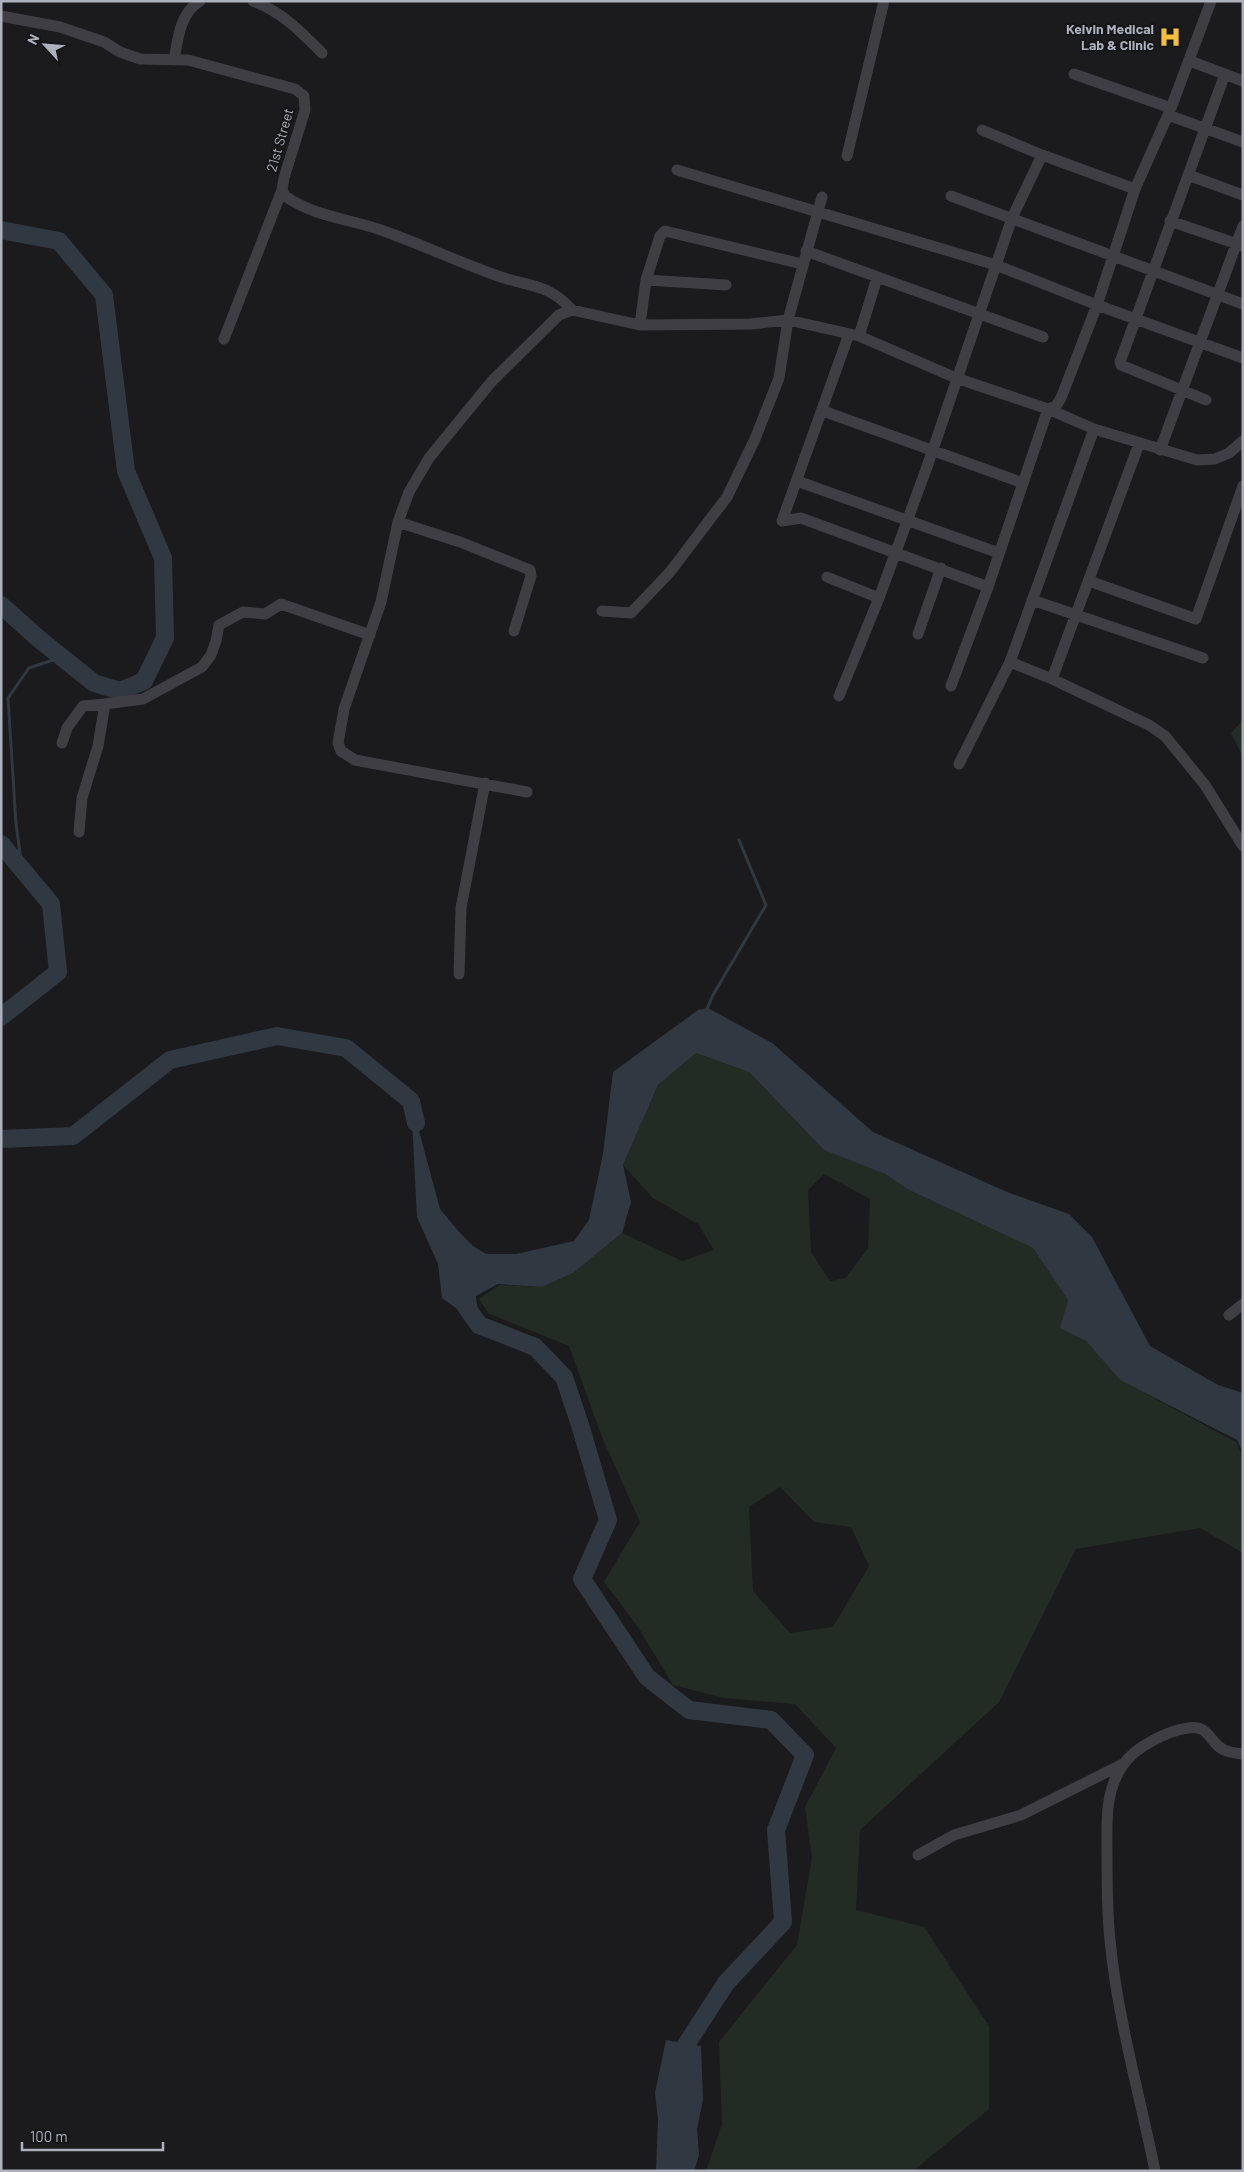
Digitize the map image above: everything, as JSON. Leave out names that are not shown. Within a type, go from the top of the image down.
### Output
[{"type":"street","points":[[174,60],[179,34],[186,14],[200,1]]},
{"type":"street","points":[[253,1],[285,18],[322,53]]},
{"type":"street","points":[[847,156],[884,1]]},
{"type":"street","points":[[1048,409],[1056,406],[1061,398],[1097,305],[1135,188],[1170,111],[1211,1]]},
{"type":"street","name":"21st Street","points":[[1,16],[60,27],[104,42],[120,52],[140,59],[188,60],[295,89],[304,96],[305,110],[284,178],[282,190],[285,196],[321,213],[363,224],[490,274],[537,286],[557,294],[572,310]]},
{"type":"street","points":[[1190,61],[1243,82]]},
{"type":"street","points":[[1074,74],[1170,111],[1205,128],[1243,142]]},
{"type":"street","points":[[1206,400],[1122,365],[1122,357],[1225,74]]},
{"type":"street","points":[[982,130],[1042,155],[1135,188]]},
{"type":"street","points":[[839,696],[896,552],[1012,218],[1042,155]]},
{"type":"street","points":[[677,170],[996,265],[1097,305],[1243,358]]},
{"type":"street","points":[[1188,175],[1243,195]]},
{"type":"street","points":[[224,339],[282,190]]},
{"type":"street","points":[[951,196],[1243,304]]},
{"type":"street","points":[[602,610],[630,613],[670,572],[727,497],[756,439],[779,378],[788,320],[822,197]]},
{"type":"street","points":[[1170,221],[1240,245]]},
{"type":"street","points":[[1160,450],[1217,295],[1240,245],[1243,226]]},
{"type":"street","points":[[640,325],[646,280],[660,236],[665,231],[802,264]]},
{"type":"street","points":[[806,251],[1043,337]]},
{"type":"street","points":[[877,278],[823,411],[782,521],[801,518],[988,586]]},
{"type":"street","points":[[646,280],[726,285]]},
{"type":"street","points":[[527,792],[355,760],[341,751],[338,743],[344,709],[381,602],[398,522],[409,492],[429,458],[492,381],[542,330],[559,316],[572,310],[640,325],[751,324],[788,320],[854,335],[956,378],[1048,409],[1094,429],[1196,460],[1215,459],[1229,453],[1243,441]]},
{"type":"street","points":[[951,686],[988,586],[1048,409]]},
{"type":"street","points":[[823,411],[1023,483]]},
{"type":"street","points":[[959,764],[1010,662],[1094,429]]},
{"type":"street","points":[[1052,679],[1090,581],[1139,444]]},
{"type":"street","points":[[797,481],[999,553]]},
{"type":"street","points":[[1090,581],[1196,619],[1243,486]]},
{"type":"street","points":[[398,522],[460,542],[530,570],[531,576],[514,631]]},
{"type":"street","points":[[918,634],[941,568]]},
{"type":"street","points":[[827,577],[879,598]]},
{"type":"street","points":[[1032,600],[1202,658]]},
{"type":"street","points":[[62,742],[66,728],[83,706],[143,699],[202,667],[211,655],[219,625],[243,612],[265,614],[281,604],[370,635]]},
{"type":"street","points":[[1010,662],[1052,679],[1148,725],[1165,736],[1205,785],[1243,846]]},
{"type":"street","points":[[79,832],[82,798],[98,746],[105,704]]},
{"type":"street","points":[[460,974],[461,908],[485,784]]},
{"type":"street","points":[[1229,1316],[1243,1304]]},
{"type":"street","points":[[918,1855],[954,1835],[1022,1815],[1123,1764],[1160,1736],[1188,1728],[1198,1728],[1205,1730],[1219,1747],[1231,1753],[1243,1754]]},
{"type":"street","points":[[1123,1764],[1112,1787],[1107,1807],[1107,1908],[1110,1942],[1133,2068],[1155,2171]]},
{"type":"shaded area","points":[[1243,720],[1243,757],[1231,733]]},
{"type":"shaded area","points":[[708,1008],[772,1043],[873,1132],[1007,1192],[1069,1214],[1092,1237],[1150,1346],[1218,1385],[1243,1393],[1243,1453],[1237,1440],[1120,1380],[1086,1341],[1060,1328],[1068,1300],[1033,1248],[909,1190],[885,1174],[824,1150],[749,1072],[696,1053],[658,1085],[623,1165],[631,1202],[622,1233],[573,1273],[542,1287],[498,1284],[476,1296],[479,1325],[442,1298],[438,1264],[417,1217],[411,1101],[440,1209],[473,1246],[486,1254],[516,1254],[574,1241],[589,1220],[603,1154],[613,1072],[698,1010]]},
{"type":"shaded area","points":[[696,1053],[749,1072],[824,1150],[885,1174],[909,1190],[1033,1248],[1068,1300],[1061,1328],[1086,1341],[1120,1380],[1236,1442],[1243,1456],[1243,1553],[1200,1528],[1076,1549],[999,1702],[860,1830],[856,1910],[924,1927],[989,2026],[989,2109],[913,2171],[706,2171],[722,2124],[719,2042],[797,1945],[812,1858],[805,1807],[836,1748],[795,1704],[724,1698],[673,1685],[638,1627],[604,1582],[640,1522],[602,1437],[569,1346],[488,1313],[479,1299],[499,1285],[542,1287],[573,1273],[622,1233],[682,1261],[714,1250],[698,1224],[653,1198],[623,1165],[658,1085]],"holes":[[[824,1174],[870,1199],[868,1248],[846,1278],[830,1281],[811,1252],[808,1190]],[[780,1487],[814,1522],[851,1527],[869,1566],[833,1627],[790,1633],[753,1591],[749,1507]]]},
{"type":"shaded area","points":[[666,2040],[701,2046],[703,2100],[697,2129],[699,2155],[694,2171],[656,2171],[658,2119],[655,2093]]},
{"type":"waterway","points":[[1,230],[59,241],[104,295],[126,471],[163,558],[165,638],[144,681],[120,691],[94,683],[39,639],[1,605]]},
{"type":"waterway","points":[[22,868],[16,824],[8,698],[29,668],[62,657]]},
{"type":"waterway","points":[[706,1011],[713,995],[766,905],[739,840]]},
{"type":"waterway","points":[[1,844],[51,904],[58,972],[1,1017]]},
{"type":"waterway","points":[[1,1139],[73,1136],[170,1060],[277,1036],[346,1048],[411,1101],[416,1123]]},
{"type":"waterway","points":[[465,1305],[479,1325],[535,1347],[564,1377],[608,1520],[582,1579],[647,1677],[689,1710],[771,1720],[805,1755],[776,1830],[783,1922],[726,1983],[682,2051],[684,2066]]},
{"type":"place","name":"Kelvin Medical Lab & Clinic","points":[[1170,37]]}]
